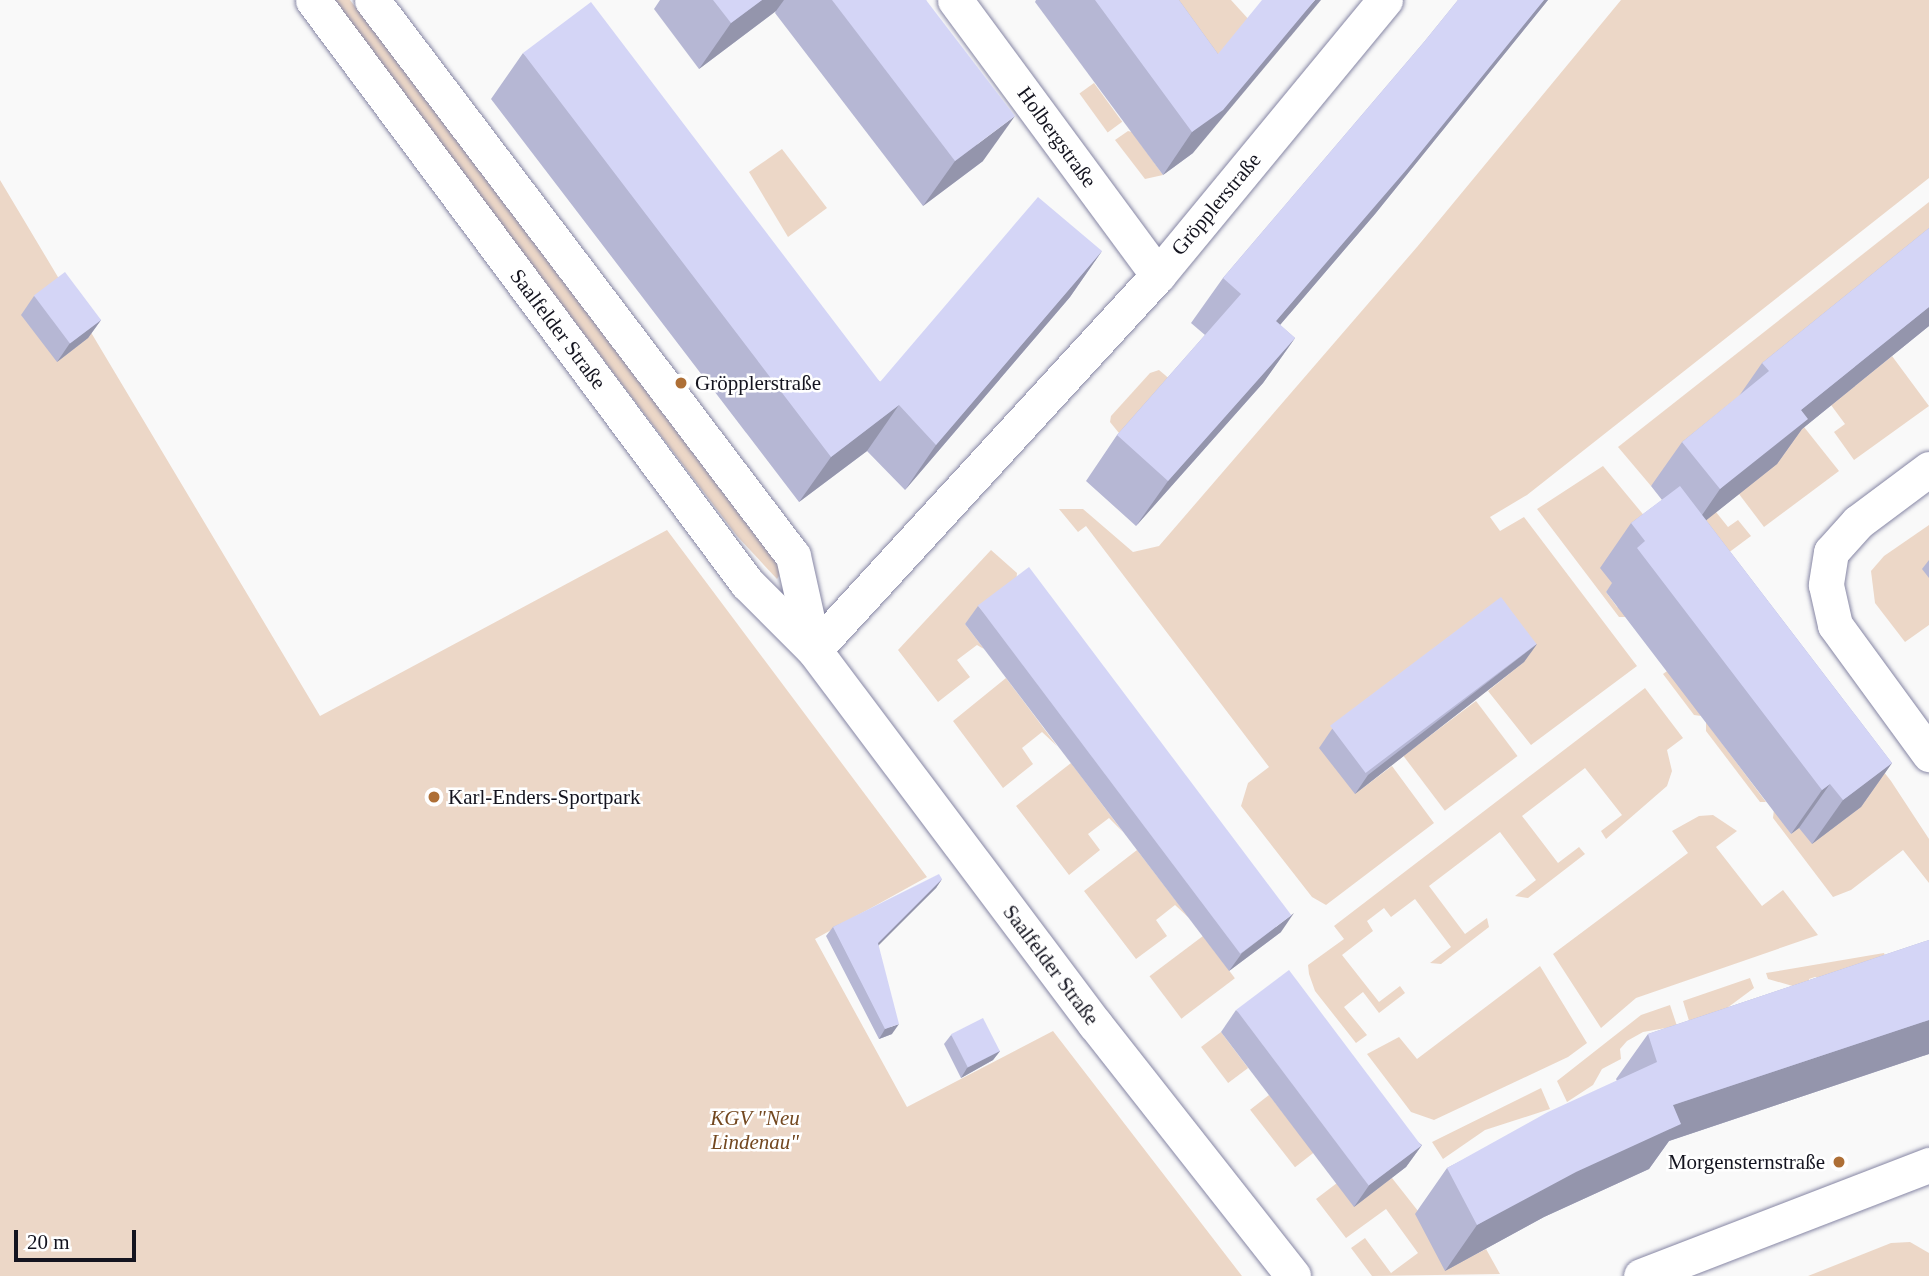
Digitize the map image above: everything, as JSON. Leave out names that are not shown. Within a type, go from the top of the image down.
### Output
[{"type":"street","name":"Saalfelder Straße","points":[[313,0],[747,583],[814,650],[1096,1024],[1293,1276]]},
{"type":"street","name":"Saalfelder Straße","points":[[372,0],[793,556],[814,650]]},
{"type":"street","name":"Holbergstraße","points":[[955,0],[1158,275]]},
{"type":"street","name":"Gröpplerstraße","points":[[814,650],[1158,275],[1385,0]]},
{"type":"street","points":[[1929,469],[1858,522],[1831,552],[1826,585],[1835,625],[1929,754]]},
{"type":"street","points":[[1641,1276],[1929,1165]]},
{"type":"green space","points":[[331,0],[350,0],[782,571],[777,579],[737,536]]},
{"type":"green space","points":[[1140,0],[1231,0],[1251,22],[1204,77]]},
{"type":"green space","points":[[1621,0],[1929,0],[1929,178],[1527,495],[1490,517],[1500,531],[1524,517],[1637,666],[1531,745],[1488,691],[1524,662],[1355,794],[1392,766],[1434,823],[1326,905],[1312,897],[1241,806],[1248,783],[1269,767],[1086,526],[1078,532],[1059,509],[1083,509],[1133,552],[1159,546],[1417,247]]},
{"type":"green space","points":[[1094,83],[1122,122],[1108,132],[1079,94]]},
{"type":"green space","points":[[1128,131],[1132,132],[1163,175],[1145,179],[1115,140]]},
{"type":"green space","points":[[782,149],[827,208],[788,237],[749,172]]},
{"type":"green space","name":"Karl-Enders-Sportpark","points":[[0,180],[320,716],[667,530],[927,877],[815,939],[907,1107],[1053,1031],[1242,1276],[0,1276]]},
{"type":"green space","points":[[1929,202],[1929,248],[1651,486],[1618,447]]},
{"type":"green space","points":[[1892,356],[1929,406],[1854,460],[1834,432],[1845,424],[1831,405]]},
{"type":"green space","points":[[1159,370],[1172,381],[1123,438],[1110,422],[1111,416],[1150,373]]},
{"type":"green space","points":[[1804,427],[1839,471],[1764,527],[1739,494],[1770,454]]},
{"type":"green space","points":[[1603,466],[1656,530],[1606,592],[1617,607],[1633,611],[1625,617],[1619,617],[1537,509]]},
{"type":"green space","points":[[1716,512],[1728,527],[1738,520],[1751,536],[1712,565],[1689,534]]},
{"type":"green space","points":[[1929,525],[1929,625],[1905,642],[1875,603],[1871,571],[1884,556]]},
{"type":"green space","points":[[991,550],[1017,573],[1016,585],[965,624],[984,649],[977,645],[957,660],[970,677],[938,702],[898,650]]},
{"type":"green space","points":[[1777,636],[1891,781],[1929,839],[1929,883],[1903,850],[1851,890],[1833,897],[1773,818],[1774,809],[1791,834],[1799,828]]},
{"type":"green space","points":[[1674,666],[1701,716],[1694,715],[1663,674]]},
{"type":"green space","points":[[1006,678],[1057,746],[1042,732],[1022,748],[1033,764],[1003,788],[953,721]]},
{"type":"green space","points":[[1645,688],[1683,738],[1667,750],[1672,771],[1667,786],[1606,839],[1601,831],[1622,815],[1585,768],[1522,816],[1558,863],[1579,847],[1585,854],[1528,898],[1515,896],[1536,880],[1500,832],[1429,886],[1465,934],[1487,918],[1489,927],[1441,964],[1430,963],[1451,947],[1415,899],[1391,917],[1384,908],[1367,921],[1373,931],[1342,955],[1379,1002],[1400,986],[1405,993],[1379,1013],[1363,992],[1344,1007],[1367,1035],[1356,1043],[1315,991],[1309,974],[1308,965],[1344,939],[1334,926]]},
{"type":"green space","points":[[1476,701],[1518,756],[1445,811],[1403,756]]},
{"type":"green space","points":[[1706,722],[1766,802],[1760,802],[1706,731]]},
{"type":"green space","points":[[1071,763],[1123,832],[1109,818],[1088,834],[1100,850],[1069,875],[1016,806]]},
{"type":"green space","points":[[1713,815],[1737,831],[1716,847],[1762,906],[1783,890],[1818,935],[1636,998],[1601,1028],[1553,954],[1688,853],[1672,831],[1699,816]]},
{"type":"green space","points":[[1137,850],[1189,918],[1175,905],[1156,920],[1167,936],[1136,959],[1084,891]]},
{"type":"green space","points":[[1203,936],[1235,978],[1181,1019],[1149,976]]},
{"type":"green space","points":[[1884,953],[1889,967],[1826,979],[1815,977],[1809,979],[1810,988],[1803,989],[1768,979],[1766,973]]},
{"type":"green space","points":[[1540,966],[1587,1043],[1568,1057],[1434,1120],[1411,1112],[1367,1054],[1399,1037],[1417,1059]]},
{"type":"green space","points":[[1750,978],[1754,988],[1723,1011],[1690,1024],[1683,1001]]},
{"type":"green space","points":[[1670,1005],[1677,1026],[1643,1032],[1627,1041],[1620,1049],[1621,1059],[1602,1069],[1593,1085],[1567,1102],[1557,1081],[1641,1015]]},
{"type":"green space","points":[[1221,1032],[1248,1068],[1228,1083],[1201,1047]]},
{"type":"green space","points":[[1541,1088],[1550,1109],[1485,1130],[1443,1159],[1432,1142]]},
{"type":"green space","points":[[1269,1095],[1314,1153],[1295,1167],[1250,1110]]},
{"type":"green space","points":[[1392,1178],[1418,1211],[1445,1270],[1486,1249],[1500,1274],[1372,1276],[1351,1248],[1365,1238],[1391,1273],[1418,1253],[1386,1209],[1346,1238],[1316,1199],[1337,1183]]},
{"type":"green space","points":[[1910,1242],[1929,1253],[1929,1276],[1808,1276],[1891,1243]]},
{"type":"building","points":[[713,0],[762,0],[731,23]]},
{"type":"building","points":[[832,0],[926,0],[1015,116],[955,161]]},
{"type":"building","points":[[1095,0],[1179,0],[1218,54],[1262,0],[1315,0],[1223,110],[1192,132]]},
{"type":"building","points":[[1458,0],[1544,0],[1407,169],[1276,321],[1295,338],[1168,481],[1117,435],[1241,294],[1223,278]]},
{"type":"building","points":[[591,2],[880,382],[1038,197],[1102,251],[936,445],[899,405],[831,457],[523,53]]},
{"type":"building","points":[[1929,228],[1929,307],[1801,410],[1808,419],[1720,489],[1682,442],[1769,371],[1762,363]]},
{"type":"building","points":[[65,272],[101,320],[70,343],[34,295]]},
{"type":"building","points":[[1680,486],[1892,763],[1843,800],[1830,784],[1822,790],[1637,548],[1645,541],[1631,523]]},
{"type":"building","points":[[1029,567],[1291,915],[1240,954],[978,606]]},
{"type":"building","points":[[1501,597],[1537,644],[1366,773],[1330,726]]},
{"type":"building","points":[[939,874],[942,879],[878,943],[899,1024],[885,1029],[833,927]]},
{"type":"building","points":[[1929,940],[1929,1020],[1673,1105],[1681,1124],[1576,1172],[1477,1225],[1447,1168],[1548,1112],[1657,1062],[1648,1034]]},
{"type":"building","points":[[1289,970],[1421,1146],[1369,1185],[1236,1010]]},
{"type":"building","points":[[983,1018],[1000,1051],[968,1067],[951,1034]]},
{"type":"place","name":"Gröpplerstraße","points":[[681,383]]},
{"type":"place","name":"Karl-Enders-Sportpark","points":[[434,797]]},
{"type":"place","name":"Morgensternstraße","points":[[1839,1162]]},
{"type":"park label","name":"KGV \"Neu Lindenau\"","points":[[755,1130]]}]
